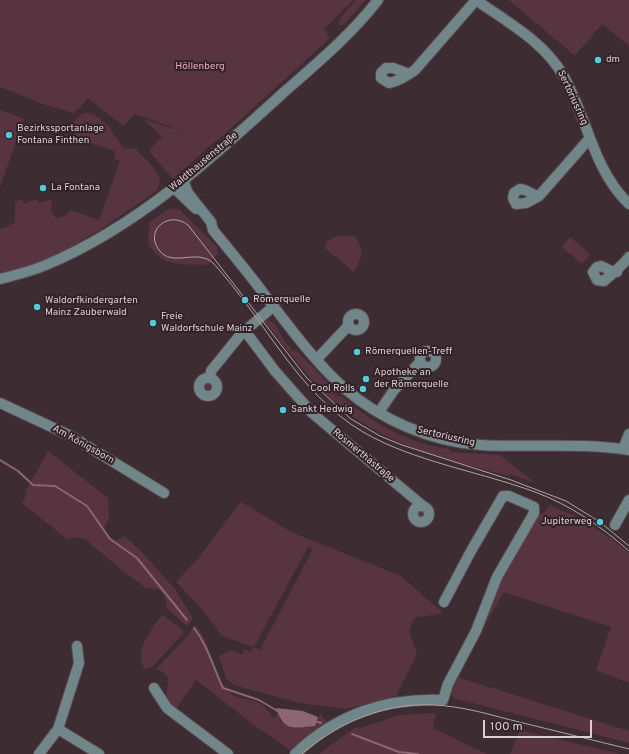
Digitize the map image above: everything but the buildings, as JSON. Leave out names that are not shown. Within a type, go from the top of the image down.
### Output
[{"type":"street","name":"Waldthausenstraße","points":[[0,279],[45,266],[86,246],[129,221],[174,188],[338,44],[378,0]]},
{"type":"street","name":"Sertoriusring","points":[[409,74],[415,70],[476,0],[532,39],[553,60],[563,75],[590,138],[610,179],[629,204]]},
{"type":"street","name":"Sertoriusring","points":[[539,196],[545,191],[590,138]]},
{"type":"street","name":"Sertoriusring","points":[[183,180],[188,193],[211,222],[213,230],[317,359],[344,388],[398,423],[421,432],[464,443],[482,445],[579,445],[626,450],[629,434]]},
{"type":"street","name":"Sertoriusring","points":[[174,188],[211,222]]},
{"type":"street","points":[[617,272],[629,257]]},
{"type":"street","points":[[210,378],[211,371],[245,330],[274,306]]},
{"type":"street","points":[[317,359],[349,325]]},
{"type":"street","name":"Rosmerthastraße","points":[[245,330],[275,371],[312,413],[423,506]]},
{"type":"street","points":[[379,412],[394,390],[420,362]]},
{"type":"street","name":"Am Königsborn","points":[[0,403],[71,436],[164,492]]},
{"type":"street","points":[[295,754],[330,726],[355,714],[399,701],[444,700],[448,684],[476,631],[497,577],[534,513],[534,507],[509,496],[503,496],[471,551],[444,602]]},
{"type":"street","points":[[615,525],[629,500]]},
{"type":"street","points":[[39,754],[58,729],[79,663],[76,646]]},
{"type":"street","points":[[154,688],[167,708],[228,754]]},
{"type":"street","points":[[58,729],[99,754]]},
{"type":"green space","name":"Höllenberg","points":[[0,0],[353,0],[324,29],[330,38],[173,179],[149,151],[162,137],[143,119],[191,134],[135,114],[123,126],[88,98],[81,107],[73,113],[43,104],[0,87]]},
{"type":"green space","points":[[356,0],[366,0],[343,25],[339,25],[338,21]]},
{"type":"green space","points":[[509,0],[629,0],[629,46],[602,24],[575,56]]},
{"type":"green space","name":"Bezirkssportanlage Fontana Finthen","points":[[0,110],[24,119],[0,187]]},
{"type":"green space","points":[[85,113],[93,114],[108,125],[123,148],[136,149],[150,163],[158,175],[160,180],[159,186],[156,191],[66,250],[40,262],[0,275],[0,229],[15,223],[15,202],[22,199],[25,204],[36,199],[39,203],[50,200],[52,202],[51,212],[56,218],[65,216],[70,210],[99,220],[120,161],[114,158],[115,151],[87,142],[75,134],[72,129],[73,124],[78,117]]},
{"type":"green space","points":[[170,208],[180,210],[217,247],[218,254],[208,265],[182,264],[167,261],[154,252],[148,244],[149,223]]},
{"type":"green space","points":[[337,236],[355,236],[360,246],[362,254],[354,272],[325,248],[326,242]]},
{"type":"green space","points":[[570,237],[590,254],[582,264],[562,247]]},
{"type":"green space","points":[[266,320],[274,323],[293,351],[296,350],[336,391],[335,395],[339,397],[340,395],[377,423],[405,437],[449,449],[452,452],[500,455],[535,483],[510,474],[509,476],[439,457],[393,439],[372,428],[351,415],[323,391],[305,372],[264,322]]},
{"type":"green space","points":[[208,382],[213,387],[208,392],[203,387]]},
{"type":"green space","points":[[48,451],[108,498],[109,519],[104,528],[108,535],[116,541],[124,536],[139,549],[175,589],[193,619],[187,626],[165,607],[167,605],[165,597],[159,589],[146,588],[85,539],[74,537],[68,540],[22,503],[27,494],[25,492]]},
{"type":"green space","points":[[241,502],[293,533],[401,576],[443,613],[414,618],[409,632],[417,654],[396,696],[347,709],[299,703],[234,685],[226,679],[219,656],[230,650],[243,655],[243,649],[251,652],[253,647],[222,636],[203,610],[176,582],[199,557]],"holes":[[[308,547],[313,549],[260,650],[254,647]]]},
{"type":"green space","points":[[549,505],[584,520],[609,538],[610,537],[629,553],[629,683],[596,670],[611,627],[504,592],[479,635],[493,591],[533,518],[545,512]]},
{"type":"green space","points":[[419,509],[423,509],[426,514],[423,519],[419,519],[416,516],[416,512]]},
{"type":"green space","points":[[163,615],[183,630],[183,634],[152,667],[144,669],[141,655],[142,647],[154,625]]},
{"type":"green space","points":[[195,625],[205,640],[220,681],[230,693],[240,698],[261,704],[274,718],[278,714],[281,722],[317,721],[320,713],[328,723],[296,749],[291,751],[254,725],[196,680],[176,708],[168,702],[167,699],[168,678],[156,669],[184,640]]},
{"type":"green space","points":[[454,676],[629,731],[629,743],[454,698],[450,692]]},
{"type":"green space","points":[[436,713],[433,728],[487,754],[320,754],[356,727],[358,729],[399,715]]},
{"type":"green space","points":[[520,730],[620,754],[510,754]]},
{"type":"shaded area","points":[[276,708],[303,711],[318,717],[315,726],[290,727],[282,721]]},
{"type":"waterway","points":[[0,460],[18,471],[33,485],[55,486],[87,506],[110,539],[137,558],[187,620]]},
{"type":"waterway","points":[[194,628],[207,649],[223,688],[259,700],[279,712]]},
{"type":"waterway","points":[[314,721],[321,723]]},
{"type":"waterway","points":[[352,734],[399,752],[418,754]]},
{"type":"tram line","points":[[629,546],[600,522],[566,501],[511,480],[402,445],[380,436],[351,419],[306,377],[188,225],[181,221],[173,220],[161,224],[157,229],[155,243],[164,255],[171,258],[200,257],[213,263],[249,307],[300,375],[318,396],[339,416],[363,432],[404,451],[425,459],[535,492],[561,503],[585,517],[629,551]]},
{"type":"tram line","points":[[302,754],[318,741],[354,720],[392,708],[413,705],[454,707],[479,712],[629,749]]},
{"type":"place","name":"dm","points":[[598,60]]},
{"type":"place","name":"Bezirkssportanlage Fontana Finthen","points":[[9,135]]},
{"type":"place","name":"La Fontana","points":[[43,188]]},
{"type":"place","name":"Römerquelle","points":[[245,300]]},
{"type":"place","name":"Waldorfkindergarten Mainz Zauberwald","points":[[37,307]]},
{"type":"place","name":"Freie Waldorfschule Mainz","points":[[153,323]]},
{"type":"place","name":"Römerquellen-Treff","points":[[357,352]]},
{"type":"place","name":"Apotheke an der Römerquelle","points":[[366,379]]},
{"type":"place","name":"Cool Rolls","points":[[363,389]]},
{"type":"place","name":"Sankt Hedwig","points":[[283,410]]},
{"type":"place","name":"Jupiterweg","points":[[600,522]]}]
